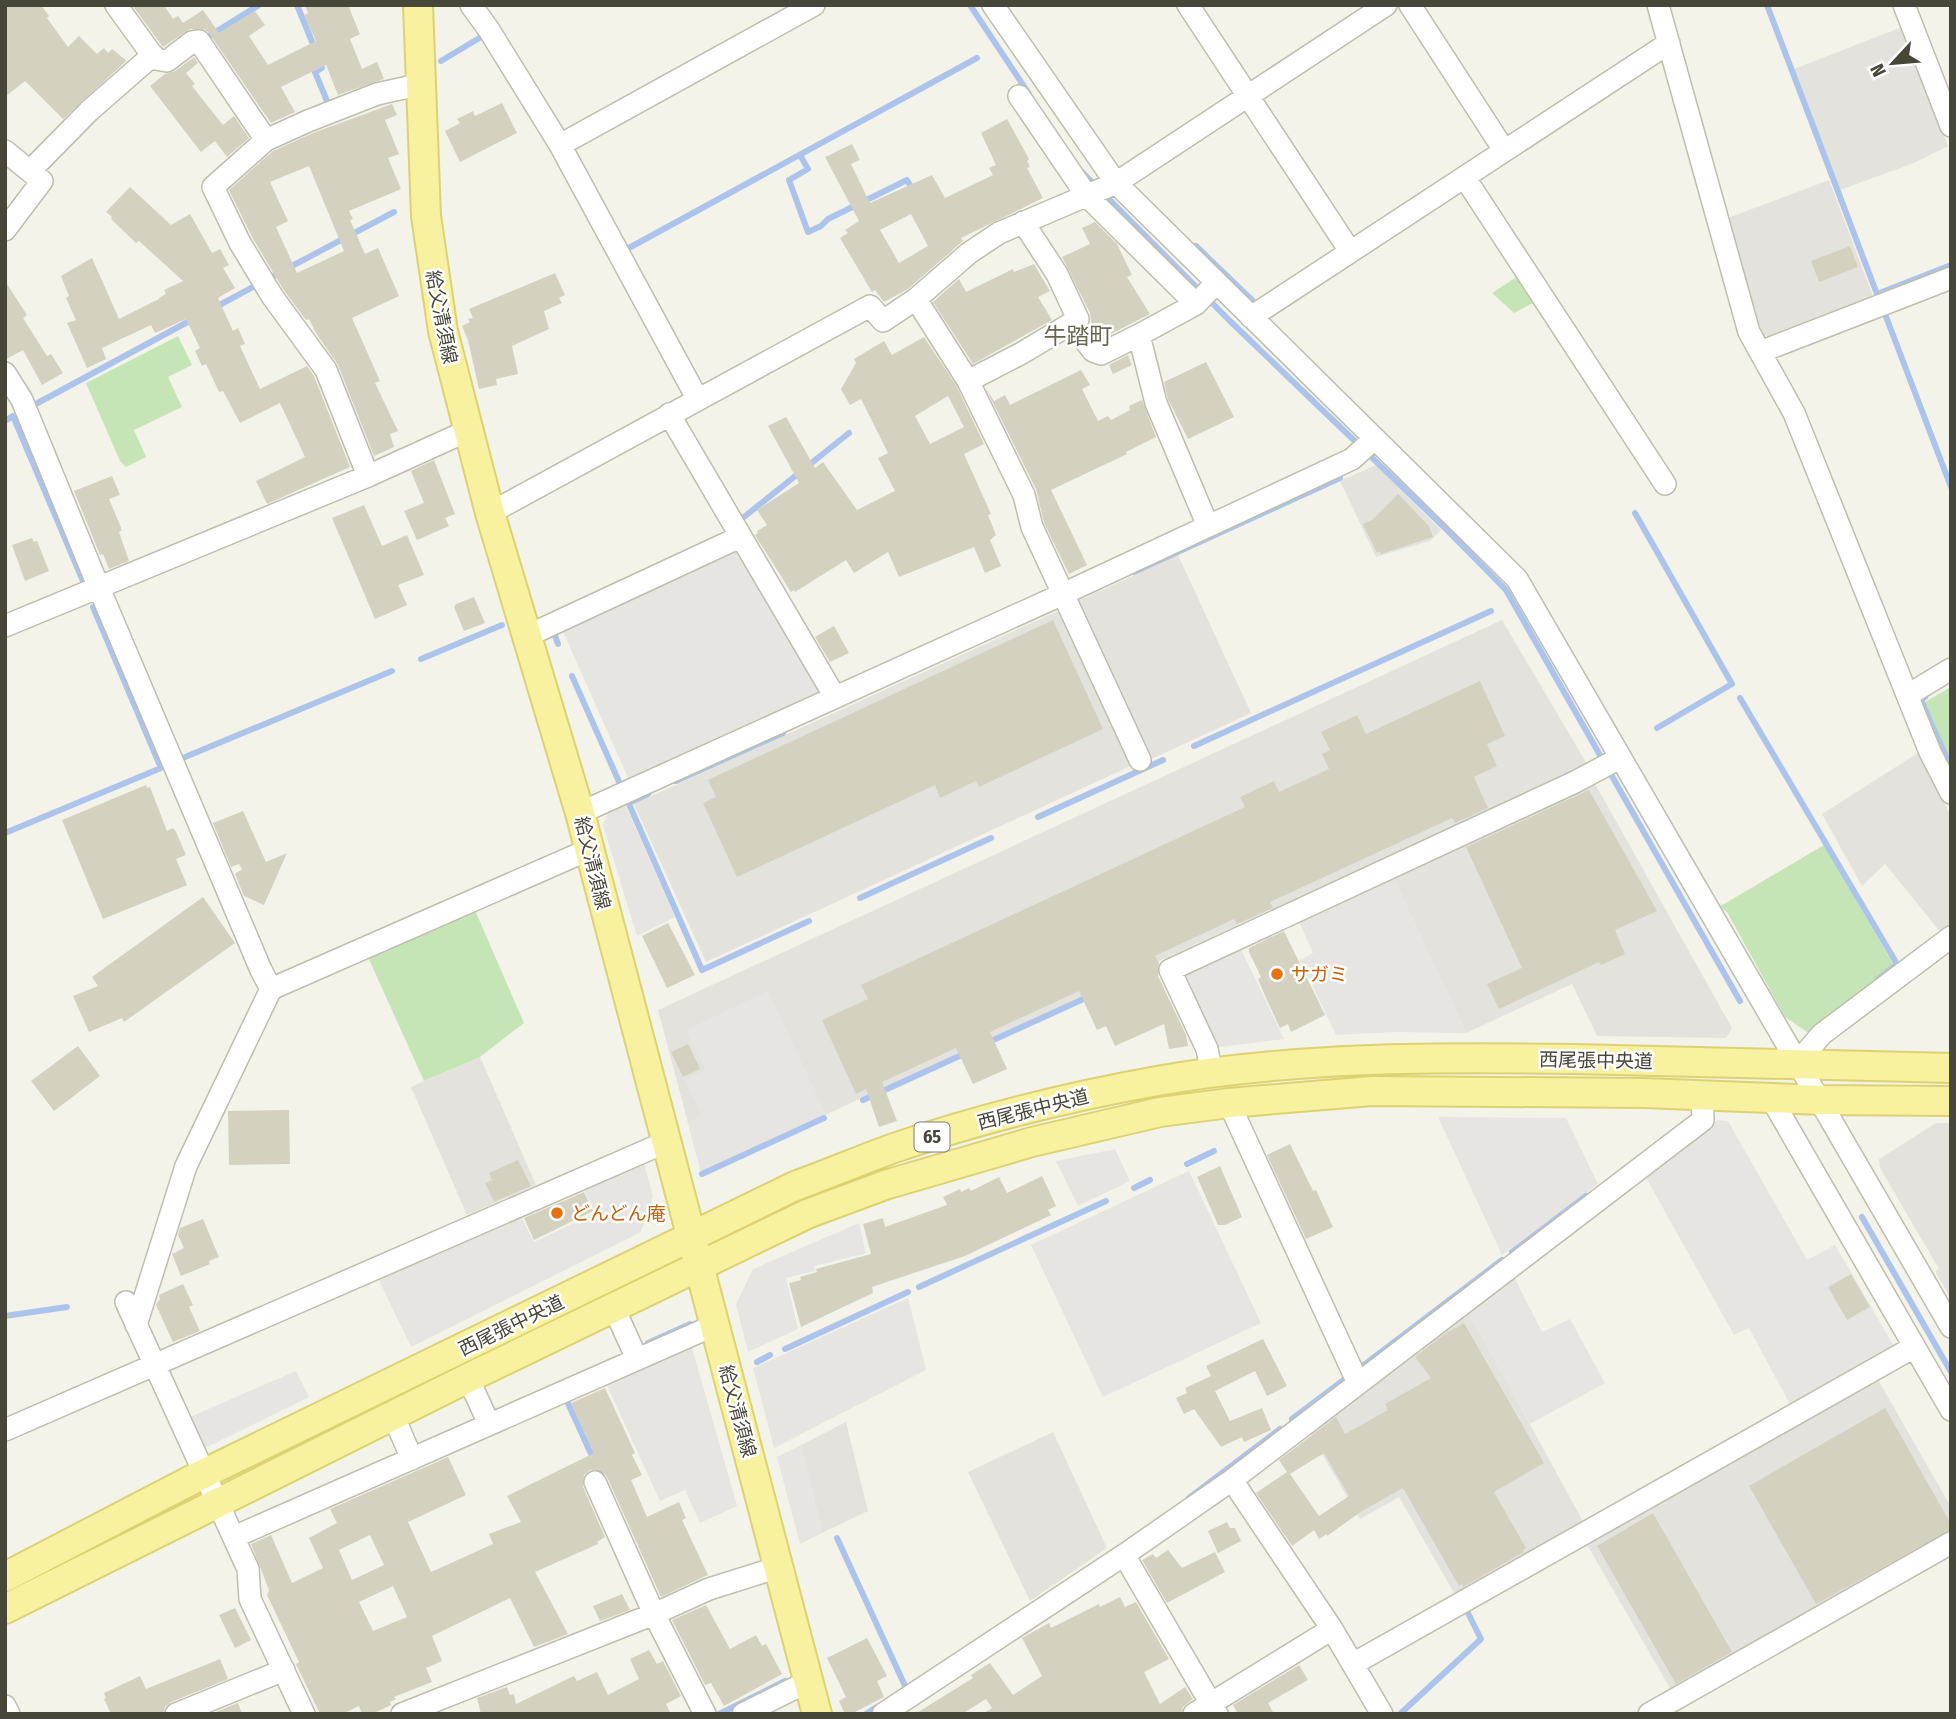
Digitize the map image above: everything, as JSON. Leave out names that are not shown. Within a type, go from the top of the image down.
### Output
[{"type":"main road","name":"給父清須線","points":[[418,5],[426,216],[443,331],[489,513],[580,813],[817,1714]]},
{"type":"main road","name":"西尾張中央道","points":[[5,1577],[203,1474],[795,1186],[893,1149],[983,1121],[1158,1081],[1344,1062],[1438,1057],[1951,1068]]},
{"type":"main road","name":"西尾張中央道","points":[[5,1609],[614,1306],[807,1214],[885,1185],[1032,1142],[1160,1112],[1229,1102],[1372,1091],[1951,1101]]},
{"type":"street","points":[[116,5],[155,59],[167,61],[192,41],[200,41],[266,140]]},
{"type":"street","points":[[471,5],[560,145],[697,398]]},
{"type":"street","points":[[560,145],[814,5]]},
{"type":"street","points":[[993,5],[1101,190],[1206,294]]},
{"type":"street","points":[[1188,5],[1350,251]]},
{"type":"street","points":[[489,513],[870,306],[883,321],[916,299],[969,253],[999,233],[1101,190],[1386,5]]},
{"type":"street","points":[[1410,5],[1504,150]]},
{"type":"street","points":[[1658,5],[1749,332],[1794,413],[1930,752],[1951,793]]},
{"type":"street","points":[[1904,5],[1951,126]]},
{"type":"street","points":[[1251,317],[1669,43]]},
{"type":"street","points":[[30,171],[89,111],[153,55]]},
{"type":"street","points":[[368,476],[326,370],[240,243],[213,187],[266,140],[377,94],[422,84]]},
{"type":"street","points":[[1019,96],[1101,190],[1206,294],[1251,317],[1366,447],[1517,579],[1611,763],[1796,1064],[1821,1100],[1951,1327]]},
{"type":"street","points":[[5,151],[42,181],[5,230]]},
{"type":"street","points":[[1465,178],[1665,484]]},
{"type":"street","points":[[968,381],[1023,353],[1078,319],[1057,274],[1023,222]]},
{"type":"street","points":[[1760,352],[1951,278]]},
{"type":"street","points":[[1073,323],[1093,351],[1101,354],[1139,335],[1206,294]]},
{"type":"street","points":[[916,299],[968,381],[1024,495],[1032,527],[1140,760]]},
{"type":"street","points":[[1139,335],[1156,402],[1208,526]]},
{"type":"street","points":[[5,373],[23,400],[99,588],[271,989]]},
{"type":"street","points":[[669,414],[835,697]]},
{"type":"street","points":[[5,626],[368,476],[467,432]]},
{"type":"street","points":[[580,813],[1063,594],[1208,526],[1366,447]]},
{"type":"street","points":[[527,636],[740,537]]},
{"type":"street","points":[[1908,695],[1951,669]]},
{"type":"street","points":[[1212,1074],[1207,1049],[1170,970],[1611,763]]},
{"type":"street","points":[[136,1325],[186,1166],[271,989],[589,850]]},
{"type":"street","points":[[1796,1064],[1822,1034],[1951,937]]},
{"type":"street","points":[[883,1714],[1124,1555],[1232,1480],[1703,1120],[1702,1095]]},
{"type":"street","points":[[1771,1098],[1951,1410]]},
{"type":"street","points":[[1229,1102],[1358,1383]]},
{"type":"street","points":[[5,1430],[666,1142]]},
{"type":"street","points":[[126,1302],[248,1569],[250,1599],[304,1714]]},
{"type":"street","points":[[614,1306],[636,1359]]},
{"type":"street","points":[[234,1538],[715,1325]]},
{"type":"street","points":[[1353,1664],[1914,1347]]},
{"type":"street","points":[[468,1378],[489,1424]]},
{"type":"street","points":[[393,1415],[412,1459]]},
{"type":"street","points":[[1232,1480],[1332,1629],[1382,1714]]},
{"type":"street","points":[[595,1482],[654,1614],[705,1714]]},
{"type":"street","points":[[1649,1714],[1951,1543]]},
{"type":"street","points":[[1124,1555],[1207,1710],[1332,1629]]},
{"type":"street","points":[[402,1714],[654,1614],[709,1589],[779,1567]]},
{"type":"street","points":[[176,1714],[284,1670]]},
{"type":"street","points":[[743,1714],[809,1681]]},
{"type":"street","points":[[5,1706],[9,1714]]},
{"type":"shaded area","points":[[1902,27],[1948,146],[1914,163],[1840,190],[1794,69]]},
{"type":"shaded area","points":[[1829,180],[1874,299],[1771,337],[1759,334],[1725,219]]},
{"type":"shaded area","points":[[1376,465],[1441,530],[1430,541],[1376,557],[1340,481]]},
{"type":"shaded area","points":[[738,544],[824,689],[629,780],[561,627]]},
{"type":"shaded area","points":[[1178,555],[1251,713],[1147,761],[1074,603]]},
{"type":"shaded area","points":[[1058,611],[1068,614],[1135,764],[706,962],[634,804]]},
{"type":"shaded area","points":[[1502,620],[1587,764],[701,1172],[658,1010]]},
{"type":"shaded area","points":[[1921,751],[1951,817],[1951,927],[1942,934],[1885,864],[1862,886],[1822,814]]},
{"type":"shaded area","points":[[1593,780],[1732,1028],[1726,1038],[1597,1036],[1572,984],[1466,1033],[1391,873]]},
{"type":"shaded area","points":[[625,804],[675,917],[637,936],[603,825],[608,812]]},
{"type":"shaded area","points":[[1391,873],[1466,1033],[1336,1035],[1300,960],[1313,953],[1297,917]]},
{"type":"shaded area","points":[[1238,943],[1284,1039],[1212,1048],[1176,972]]},
{"type":"shaded area","points":[[768,991],[826,1114],[701,1172],[688,1122],[702,1115],[685,1080],[705,1070],[686,1030]]},
{"type":"shaded area","points":[[480,1057],[536,1185],[467,1215],[411,1087]]},
{"type":"shaded area","points":[[1438,1117],[1566,1118],[1598,1184],[1502,1255]]},
{"type":"shaded area","points":[[1718,1120],[1728,1121],[1807,1260],[1835,1245],[1895,1348],[1792,1408],[1749,1328],[1734,1335],[1645,1176]]},
{"type":"shaded area","points":[[1936,1123],[1951,1123],[1951,1299],[1935,1271],[1939,1269],[1880,1168],[1879,1159]]},
{"type":"shaded area","points":[[1115,1149],[1130,1181],[1078,1206],[1056,1161]]},
{"type":"shaded area","points":[[642,1156],[653,1196],[641,1232],[411,1347],[376,1274],[518,1211],[534,1242],[595,1213],[581,1184]]},
{"type":"shaded area","points":[[1189,1171],[1261,1323],[1103,1397],[1031,1245]]},
{"type":"shaded area","points":[[859,1223],[866,1253],[814,1266],[815,1271],[786,1278],[798,1329],[748,1352],[736,1304],[753,1269]]},
{"type":"shaded area","points":[[1514,1277],[1542,1332],[1570,1319],[1605,1383],[1530,1424],[1468,1311]]},
{"type":"shaded area","points":[[908,1298],[926,1370],[774,1448],[753,1368]]},
{"type":"shaded area","points":[[1468,1311],[1585,1525],[1457,1598],[1399,1497],[1360,1519],[1308,1430]]},
{"type":"shaded area","points":[[691,1344],[737,1506],[700,1523],[685,1490],[660,1501],[606,1383]]},
{"type":"shaded area","points":[[296,1371],[309,1397],[203,1449],[190,1417]]},
{"type":"shaded area","points":[[1877,1378],[1951,1507],[1951,1538],[1674,1695],[1586,1543]]},
{"type":"shaded area","points":[[846,1422],[868,1511],[822,1533],[801,1445]]},
{"type":"shaded area","points":[[1053,1432],[1107,1548],[1030,1601],[968,1472]]},
{"type":"shaded area","points":[[801,1445],[822,1533],[800,1544],[777,1457]]},
{"type":"green space","points":[[1518,276],[1535,302],[1514,313],[1492,293]]},
{"type":"green space","points":[[178,336],[192,365],[168,377],[182,407],[134,430],[146,457],[126,467],[120,461],[86,383]]},
{"type":"green space","points":[[1951,687],[1951,762],[1925,702]]},
{"type":"green space","points":[[1824,845],[1893,964],[1810,1034],[1785,1017],[1727,912],[1719,907]]},
{"type":"green space","points":[[474,908],[524,1023],[480,1057],[424,1081],[367,955]]},
{"type":"building","points":[[5,5],[41,5],[68,47],[79,36],[97,54],[104,48],[108,53],[112,49],[126,60],[63,119],[25,81],[5,97]]},
{"type":"building","points":[[132,5],[164,5],[173,19],[178,16],[183,23],[203,10],[219,33],[255,11],[265,25],[249,36],[268,65],[316,41],[304,15],[308,13],[305,5],[348,5],[360,34],[350,39],[362,69],[377,62],[384,79],[338,95],[326,65],[281,87],[295,112],[271,123],[209,33],[204,29],[190,29],[163,47]]},
{"type":"building","points":[[194,57],[198,63],[186,73],[195,84],[192,86],[223,125],[234,116],[249,138],[227,157],[215,141],[201,152],[150,86]]},
{"type":"building","points":[[502,103],[517,133],[460,162],[445,131],[460,123],[457,119],[473,111],[475,116]]},
{"type":"building","points":[[392,104],[397,115],[385,120],[399,154],[388,158],[401,189],[349,211],[353,219],[350,220],[365,254],[378,248],[399,296],[352,318],[380,381],[375,383],[398,431],[390,434],[394,447],[374,456],[338,365],[309,319],[306,320],[283,289],[252,237],[229,190],[273,151]],"holes":[[[309,166],[344,251],[297,273],[276,227],[288,221],[270,182]]]},
{"type":"building","points":[[1007,119],[1029,159],[1027,161],[1030,167],[1027,168],[1043,198],[961,238],[963,241],[908,289],[884,302],[875,290],[872,292],[840,238],[848,233],[845,230],[859,221],[825,157],[852,144],[860,160],[851,164],[870,203],[932,175],[945,198],[993,175],[989,168],[996,165],[981,133]],"holes":[[[911,214],[928,246],[899,263],[880,230]]]},
{"type":"building","points":[[130,187],[171,225],[190,214],[212,253],[220,249],[229,265],[223,268],[235,288],[218,298],[233,331],[238,328],[245,344],[240,346],[260,389],[307,366],[314,376],[350,467],[267,504],[256,481],[305,457],[280,403],[240,423],[223,391],[219,392],[206,364],[202,366],[195,351],[200,348],[186,319],[155,333],[151,325],[102,348],[106,359],[87,368],[67,323],[76,320],[66,298],[69,296],[61,276],[92,258],[119,319],[159,299],[166,294],[164,290],[183,281],[139,241],[136,243],[106,212]]},
{"type":"building","points":[[1095,222],[1117,244],[1132,275],[1127,277],[1150,314],[1101,339],[1092,327],[1090,313],[1062,257],[1090,244],[1082,228]]},
{"type":"building","points":[[1850,246],[1858,267],[1819,282],[1811,261]]},
{"type":"building","points":[[1034,264],[1050,291],[1038,297],[1052,320],[973,364],[933,302],[959,279],[966,292],[1013,269],[1014,272]]},
{"type":"building","points":[[555,273],[565,295],[559,298],[562,303],[544,311],[549,329],[512,346],[518,374],[496,379],[497,385],[479,389],[468,340],[462,326],[470,322],[468,319],[473,318],[469,309]]},
{"type":"building","points":[[5,281],[27,315],[23,318],[47,356],[51,354],[63,373],[42,385],[23,350],[5,360]]},
{"type":"building","points":[[924,337],[957,387],[984,444],[964,454],[991,514],[988,515],[996,535],[990,540],[1001,566],[985,573],[974,547],[899,577],[888,552],[854,573],[846,560],[791,592],[755,535],[767,525],[757,510],[799,483],[768,426],[786,417],[815,468],[823,462],[857,510],[895,491],[878,458],[888,453],[861,399],[850,405],[841,389],[856,363],[854,359],[884,341],[892,355]],"holes":[[[948,396],[964,427],[930,444],[915,416]]]},
{"type":"building","points":[[1128,355],[1132,365],[1113,374],[1109,365]]},
{"type":"building","points":[[1206,362],[1234,417],[1188,439],[1168,399],[1164,382]]},
{"type":"building","points":[[1081,370],[1090,385],[1082,389],[1098,421],[1108,416],[1111,420],[1142,400],[1156,437],[1126,452],[1127,454],[1051,490],[1087,565],[1069,574],[1044,523],[1036,489],[985,387],[994,401],[1005,395],[1010,405]]},
{"type":"building","points":[[434,460],[455,514],[445,518],[449,526],[417,540],[404,511],[424,503],[411,471]]},
{"type":"building","points":[[112,476],[120,495],[109,499],[122,530],[119,532],[129,561],[109,569],[103,554],[100,555],[74,491]]},
{"type":"building","points":[[1398,494],[1429,526],[1433,537],[1377,553],[1363,524],[1372,520]]},
{"type":"building","points":[[364,505],[382,546],[407,535],[424,575],[398,585],[407,605],[375,619],[332,518]]},
{"type":"building","points":[[32,538],[34,542],[37,541],[49,571],[25,581],[12,545]]},
{"type":"building","points":[[474,597],[485,623],[464,631],[454,607]]},
{"type":"building","points":[[1053,620],[1103,729],[979,787],[976,781],[940,798],[935,785],[737,877],[703,803],[716,797],[708,780]]},
{"type":"building","points":[[834,626],[849,653],[830,662],[815,637]]},
{"type":"building","points":[[1480,681],[1505,736],[1487,744],[1497,766],[1474,777],[1488,808],[1455,823],[1452,818],[1270,902],[1273,908],[1237,924],[1234,919],[1155,956],[1159,963],[1158,976],[1186,1035],[1188,1046],[1169,1049],[1164,1024],[1115,1046],[1106,1026],[1097,1030],[1079,991],[990,1032],[1007,1069],[973,1084],[956,1048],[882,1082],[897,1121],[879,1127],[866,1089],[856,1094],[822,1020],[868,999],[861,985],[1245,807],[1240,797],[1274,781],[1279,792],[1329,769],[1322,754],[1330,750],[1321,732],[1357,715],[1366,734]]},
{"type":"building","points":[[146,785],[147,788],[150,787],[167,831],[173,828],[186,855],[176,859],[187,885],[103,919],[62,820]]},
{"type":"building","points":[[1589,790],[1657,911],[1615,930],[1625,954],[1601,965],[1599,962],[1499,1009],[1487,984],[1522,968],[1466,847]]},
{"type":"building","points":[[243,811],[266,862],[287,853],[264,905],[244,896],[235,874],[242,869],[239,864],[231,867],[213,823]]},
{"type":"building","points":[[203,897],[235,943],[124,1022],[122,1018],[89,1032],[73,996],[98,986],[92,977]]},
{"type":"building","points":[[668,923],[695,975],[667,988],[642,936]]},
{"type":"building","points":[[1284,931],[1325,1015],[1291,1032],[1288,1024],[1280,1028],[1249,952],[1249,948]]},
{"type":"building","points":[[688,1044],[700,1069],[683,1077],[671,1052]]},
{"type":"building","points":[[78,1046],[100,1076],[54,1111],[31,1081]]},
{"type":"building","points":[[289,1110],[290,1164],[229,1165],[228,1111]]},
{"type":"building","points":[[1290,1144],[1333,1227],[1306,1239],[1267,1155]]},
{"type":"building","points":[[518,1160],[531,1186],[494,1202],[485,1183],[492,1180],[489,1173]]},
{"type":"building","points":[[1220,1166],[1242,1217],[1225,1225],[1218,1225],[1197,1177]]},
{"type":"building","points":[[1042,1176],[1056,1206],[1048,1210],[1051,1215],[965,1256],[872,1287],[873,1293],[801,1327],[789,1283],[817,1272],[816,1269],[871,1254],[863,1224],[883,1218],[885,1227],[947,1205],[943,1197],[960,1189],[961,1192],[969,1188],[971,1191],[999,1177],[1007,1193]]},
{"type":"building","name":"どんどん庵","points":[[584,1192],[593,1211],[534,1240],[524,1218]]},
{"type":"building","points":[[203,1219],[219,1257],[209,1261],[210,1264],[181,1276],[172,1254],[184,1248],[178,1235],[180,1228]]},
{"type":"building","points":[[1851,1274],[1870,1307],[1847,1320],[1828,1287]]},
{"type":"building","points":[[183,1284],[193,1305],[189,1307],[200,1331],[173,1342],[156,1305],[160,1299],[159,1295]]},
{"type":"building","points":[[1464,1323],[1544,1463],[1494,1492],[1526,1548],[1524,1552],[1463,1587],[1462,1584],[1459,1586],[1403,1488],[1362,1511],[1327,1536],[1319,1539],[1314,1530],[1292,1546],[1256,1493],[1287,1472],[1279,1460],[1336,1417],[1345,1434],[1388,1410],[1385,1404],[1431,1378],[1415,1357]],"holes":[[[1324,1453],[1349,1496],[1319,1516],[1290,1474]]]},
{"type":"building","points":[[1263,1339],[1287,1386],[1267,1396],[1255,1371],[1215,1391],[1230,1421],[1262,1408],[1271,1430],[1244,1442],[1242,1437],[1221,1447],[1194,1409],[1184,1414],[1176,1398],[1187,1393],[1185,1388],[1211,1376],[1206,1366]]},
{"type":"building","points":[[605,1388],[635,1453],[632,1455],[642,1475],[631,1480],[647,1517],[679,1502],[686,1518],[682,1520],[708,1575],[661,1597],[607,1477],[602,1471],[590,1470],[584,1475],[583,1487],[605,1537],[597,1542],[598,1544],[535,1572],[568,1634],[534,1647],[510,1598],[432,1636],[442,1661],[426,1668],[432,1682],[394,1697],[396,1699],[390,1702],[391,1705],[372,1714],[362,1714],[359,1706],[342,1714],[320,1714],[267,1595],[269,1590],[251,1544],[271,1535],[292,1583],[323,1568],[309,1538],[337,1523],[330,1509],[448,1457],[466,1495],[408,1522],[431,1572],[493,1544],[489,1534],[521,1522],[507,1496],[594,1453],[571,1403]],"holes":[[[370,1535],[384,1565],[352,1580],[339,1550]],[[393,1586],[407,1617],[373,1631],[359,1602]]]},
{"type":"building","points":[[1885,1408],[1951,1524],[1951,1530],[1816,1604],[1749,1486]]},
{"type":"building","points":[[1653,1513],[1732,1652],[1676,1684],[1597,1546]]},
{"type":"building","points":[[1227,1522],[1230,1528],[1235,1528],[1241,1541],[1218,1553],[1208,1531]]},
{"type":"building","points":[[1168,1550],[1182,1568],[1215,1552],[1225,1572],[1167,1603],[1142,1560],[1153,1554],[1156,1558]]},
{"type":"building","points":[[622,1594],[630,1610],[600,1621],[593,1606]]},
{"type":"building","points":[[1120,1597],[1125,1607],[1136,1602],[1169,1659],[1144,1672],[1160,1704],[1185,1687],[1193,1699],[1183,1707],[1181,1714],[982,1714],[992,1708],[986,1699],[962,1714],[915,1714],[973,1678],[971,1675],[990,1663],[1013,1695],[1042,1676],[1022,1638],[1049,1623],[1051,1628],[1099,1604],[1100,1607]]},
{"type":"building","points":[[706,1605],[730,1649],[756,1635],[762,1646],[766,1644],[782,1674],[724,1706],[711,1683],[705,1685],[672,1620]]},
{"type":"building","points":[[235,1608],[251,1640],[235,1648],[219,1615]]},
{"type":"building","points":[[867,1638],[887,1676],[877,1681],[884,1697],[851,1714],[845,1714],[839,1701],[846,1697],[827,1658]]},
{"type":"building","points":[[649,1650],[657,1664],[663,1661],[681,1696],[666,1704],[671,1714],[481,1714],[477,1698],[507,1687],[510,1695],[514,1694],[516,1704],[574,1676],[577,1681],[597,1672],[608,1695],[639,1679],[630,1659]]},
{"type":"building","points":[[220,1659],[228,1679],[171,1702],[165,1707],[163,1714],[111,1714],[104,1699],[104,1693],[140,1676],[146,1689]]},
{"type":"building","points":[[1299,1665],[1308,1680],[1268,1703],[1274,1714],[1238,1714],[1233,1705]]},
{"type":"building","points":[[238,1703],[242,1714],[211,1714]]},
{"type":"waterway","points":[[206,38],[259,5]]},
{"type":"waterway","points":[[297,5],[315,49]]},
{"type":"waterway","points":[[970,5],[1029,94]]},
{"type":"waterway","points":[[1767,5],[1877,294],[1951,265]]},
{"type":"waterway","points":[[441,61],[486,34]]},
{"type":"waterway","points":[[624,248],[627,249],[977,58]]},
{"type":"waterway","points":[[320,62],[322,68],[315,72],[329,106],[333,104]]},
{"type":"waterway","points":[[800,155],[808,169],[789,180],[808,232],[828,219],[907,180],[914,192]]},
{"type":"waterway","points":[[1082,172],[1230,321],[1506,590],[1740,1001]]},
{"type":"waterway","points":[[273,276],[394,212]]},
{"type":"waterway","points":[[1196,246],[1256,304]]},
{"type":"waterway","points":[[214,308],[255,286]]},
{"type":"waterway","points":[[1885,314],[1951,487]]},
{"type":"waterway","points":[[34,405],[195,318]]},
{"type":"waterway","points":[[5,421],[13,416],[83,581]]},
{"type":"waterway","points":[[741,524],[739,521],[849,433]]},
{"type":"waterway","points":[[1134,572],[1340,478]]},
{"type":"waterway","points":[[1635,513],[1732,684],[1657,728]]},
{"type":"waterway","points":[[5,833],[161,768],[93,607]]},
{"type":"waterway","points":[[1194,746],[1491,611]]},
{"type":"waterway","points":[[421,659],[502,625]]},
{"type":"waterway","points":[[555,636],[558,644]]},
{"type":"waterway","points":[[178,760],[392,671]]},
{"type":"waterway","points":[[572,676],[620,784]]},
{"type":"waterway","points":[[1925,697],[1921,700],[1951,768]]},
{"type":"waterway","points":[[1740,698],[1897,964],[1877,980]]},
{"type":"waterway","points":[[676,781],[783,733]]},
{"type":"waterway","points":[[1038,817],[1163,760]]},
{"type":"waterway","points":[[629,803],[648,794]]},
{"type":"waterway","points":[[629,804],[702,970],[809,921]]},
{"type":"waterway","points":[[860,898],[991,838]]},
{"type":"waterway","points":[[989,1042],[1090,996]]},
{"type":"waterway","points":[[863,1100],[966,1053]]},
{"type":"waterway","points":[[702,1174],[824,1118]]},
{"type":"waterway","points":[[1187,1164],[1214,1151]]},
{"type":"waterway","points":[[1134,1188],[1150,1180]]},
{"type":"waterway","points":[[1512,1252],[1586,1196]]},
{"type":"waterway","points":[[919,1287],[1106,1201]]},
{"type":"waterway","points":[[1862,1217],[1951,1372]]},
{"type":"waterway","points":[[1360,1368],[1502,1260]]},
{"type":"waterway","points":[[785,1349],[908,1292]]},
{"type":"waterway","points":[[5,1316],[67,1307]]},
{"type":"waterway","points":[[648,1343],[690,1324]]},
{"type":"waterway","points":[[757,1362],[770,1355]]},
{"type":"waterway","points":[[1292,1419],[1345,1379]]},
{"type":"waterway","points":[[566,1399],[603,1480]]},
{"type":"waterway","points":[[1189,1498],[1280,1429]]},
{"type":"waterway","points":[[837,1538],[906,1688]]},
{"type":"waterway","points":[[1400,1714],[1481,1639],[1465,1607],[1467,1606]]},
{"type":"waterway","points":[[719,1714],[785,1681]]},
{"type":"waterway","points":[[866,1714],[875,1708]]},
{"type":"place","name":"サガミ","points":[[1277,974]]},
{"type":"place","name":"どんどん庵","points":[[557,1213]]},
{"type":"district","name":"牛踏町","points":[[1078,336]]}]
